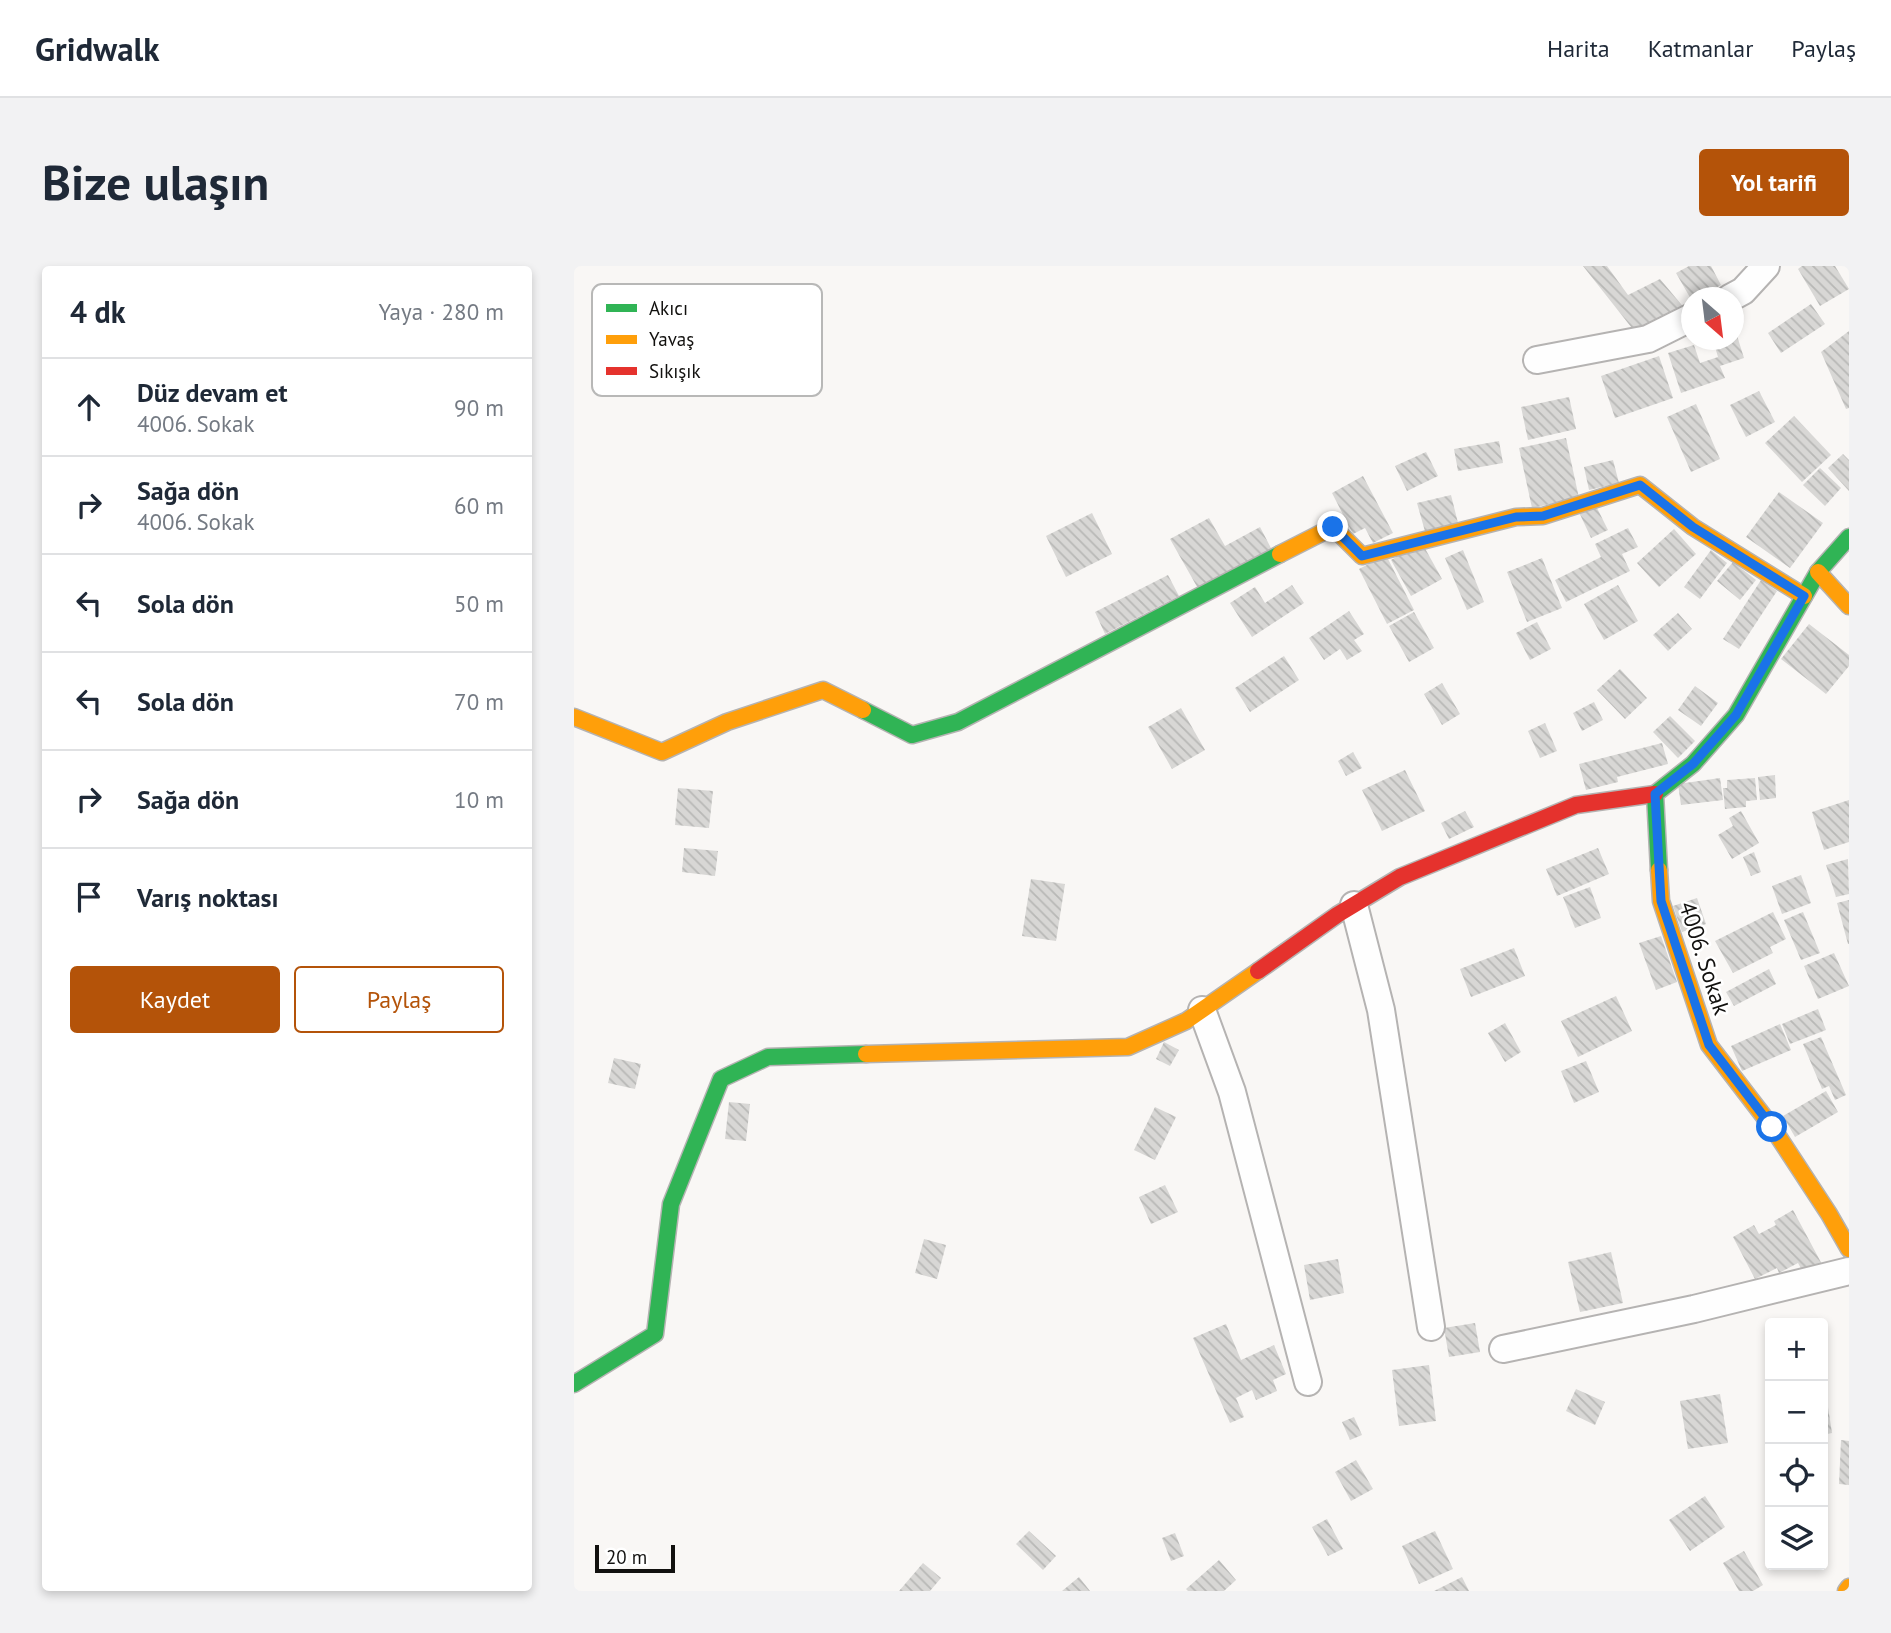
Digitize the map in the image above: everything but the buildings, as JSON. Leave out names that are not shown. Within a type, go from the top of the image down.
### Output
[{"type":"street","points":[[1744,290],[1766,266]]},
{"type":"street","points":[[1537,360],[1648,339],[1681,322]]},
{"type":"street","points":[[574,718],[662,752],[727,722],[823,690],[912,735],[958,722],[1333,527],[1362,556],[1516,517],[1543,516],[1640,485],[1693,527],[1804,596]]},
{"type":"street","points":[[574,1384],[655,1334],[671,1204],[721,1079],[768,1057],[1128,1046],[1186,1021],[1354,905],[1400,877],[1576,805],[1655,794],[1693,764],[1736,715],[1818,572],[1849,537]]},
{"type":"street","points":[[1818,572],[1849,606]]},
{"type":"street","name":"4006. Sokak","points":[[1655,794],[1661,901],[1709,1045],[1772,1127],[1849,1249]]},
{"type":"street","points":[[1354,905],[1381,1010],[1432,1327]]},
{"type":"street","points":[[1202,1010],[1232,1092],[1308,1382]]},
{"type":"street","points":[[1503,1349],[1694,1309],[1849,1271]]},
{"type":"traffic: fast","points":[[1659,870],[1655,794],[1693,764],[1736,715],[1818,572],[1849,537]]},
{"type":"traffic: fast","points":[[863,710],[912,735],[958,722],[1280,554]]},
{"type":"traffic: fast","points":[[574,1384],[655,1334],[671,1204],[721,1079],[768,1057],[866,1054]]},
{"type":"traffic: slow","points":[[1280,554],[1333,527],[1362,556],[1516,517],[1543,516],[1640,485],[1693,527],[1804,596]]},
{"type":"traffic: slow","points":[[1818,572],[1849,606]]},
{"type":"traffic: slow","points":[[574,717],[662,752],[727,722],[823,690],[863,710]]},
{"type":"traffic: slow","points":[[1659,870],[1661,901],[1709,1045],[1772,1127],[1849,1249]]},
{"type":"traffic: slow","points":[[866,1054],[1128,1047],[1186,1021],[1258,971]]},
{"type":"traffic: slow","points":[[1846,1591],[1849,1587]]},
{"type":"traffic: jam","points":[[1258,971],[1337,915],[1400,877],[1576,805],[1655,794]]},
{"type":"route","points":[[1333,527],[1362,556],[1516,517],[1543,516],[1640,485],[1693,527],[1804,596],[1736,715],[1693,764],[1655,794],[1661,901],[1709,1045],[1772,1127]]}]
